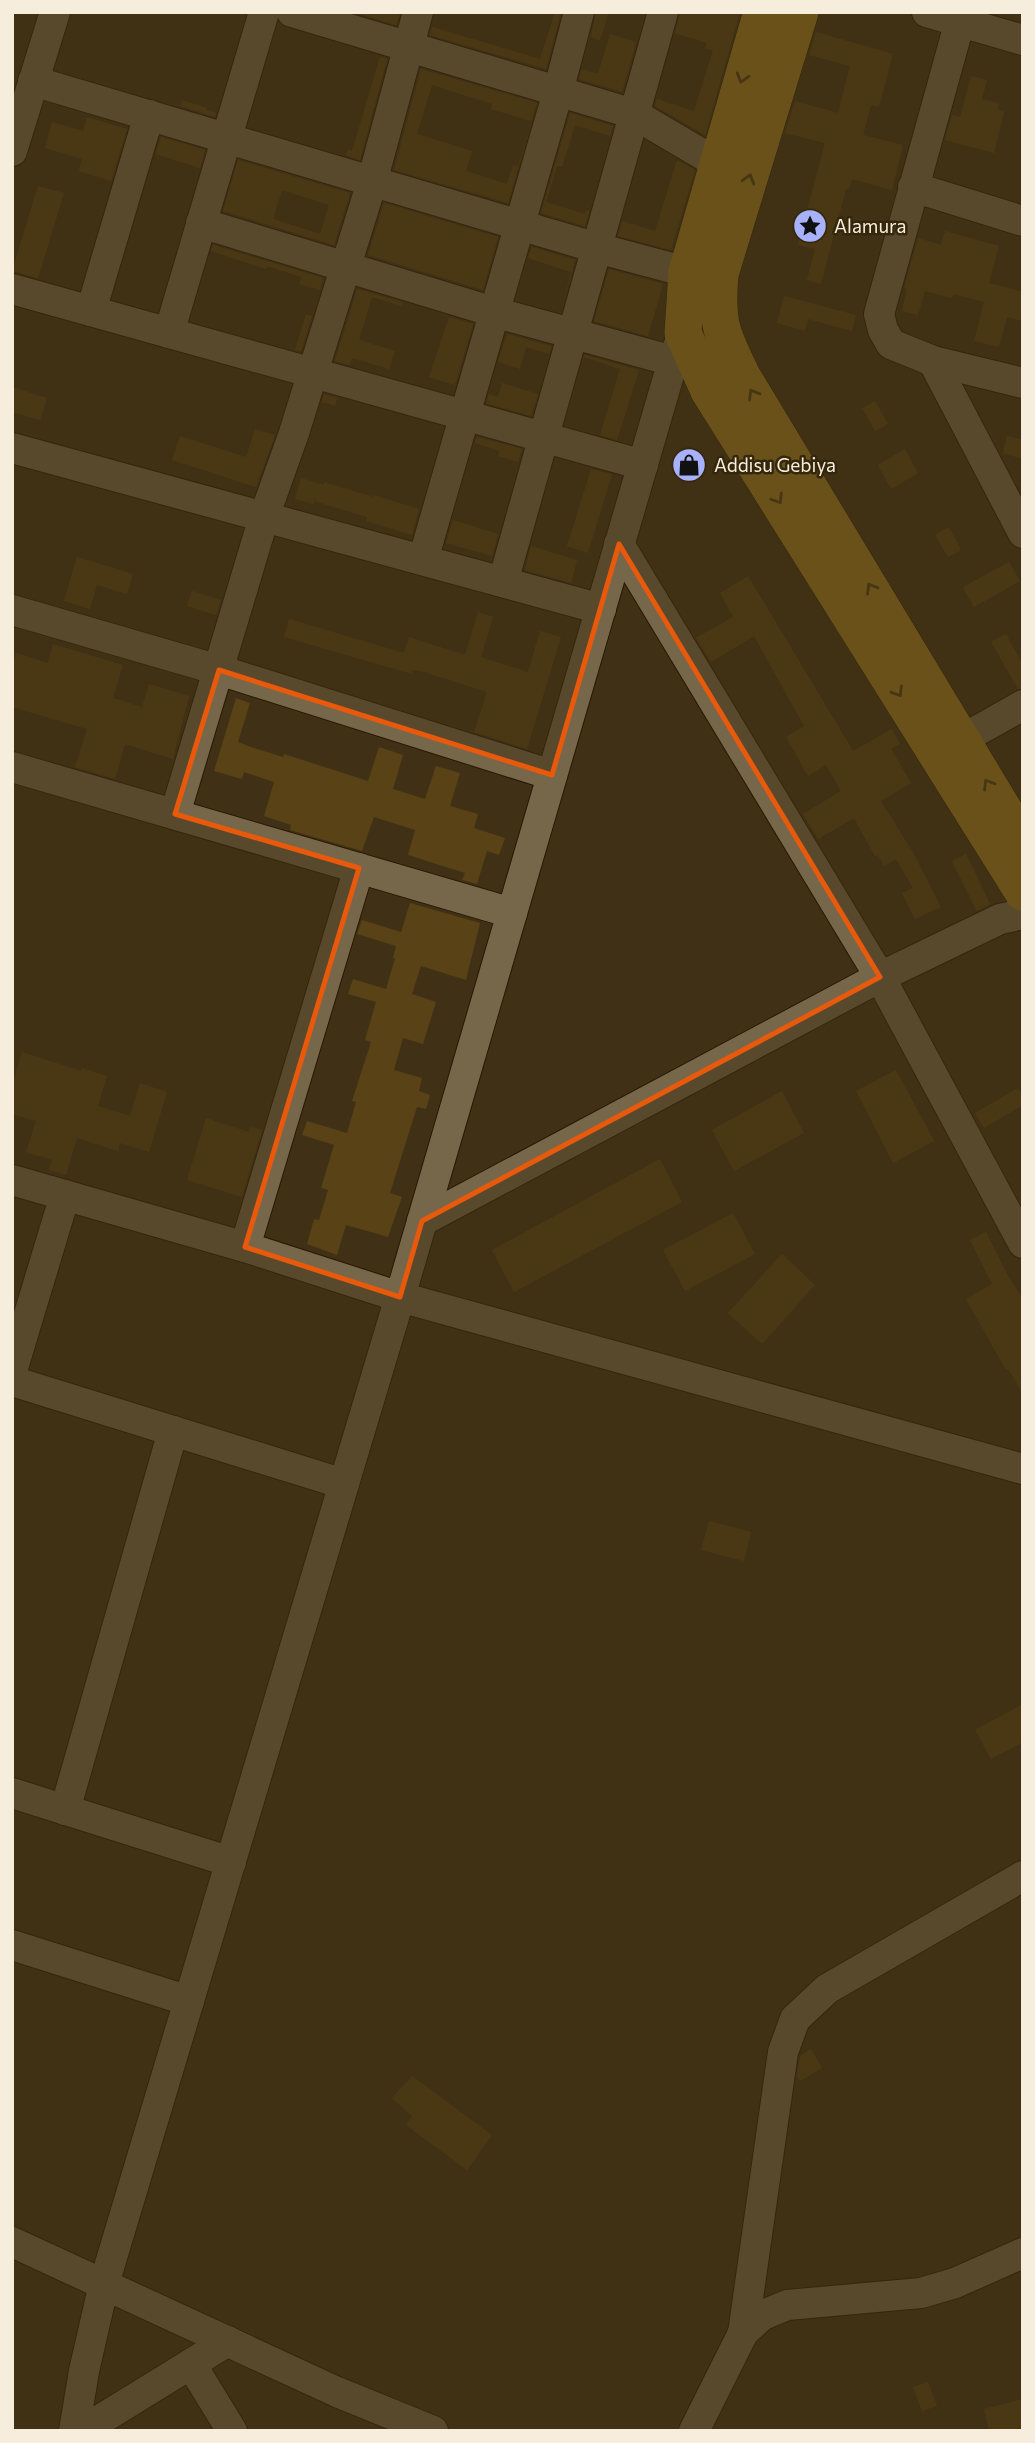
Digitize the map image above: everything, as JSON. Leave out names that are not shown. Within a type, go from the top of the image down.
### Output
[{"type":"main road","points":[[762,12],[687,272],[678,347],[709,391],[1018,901]]},
{"type":"main road","points":[[800,12],[720,274],[718,308],[722,334],[742,376],[1023,842]]},
{"type":"street","points":[[12,151],[25,89],[55,12]]},
{"type":"street","points":[[169,333],[264,12]]},
{"type":"street","points":[[292,12],[634,114],[717,163]]},
{"type":"street","points":[[175,814],[264,517],[294,433],[372,182],[418,12]]},
{"type":"street","points":[[423,560],[579,12]]},
{"type":"street","points":[[503,582],[663,12]]},
{"type":"street","points":[[927,12],[970,20],[1023,40]]},
{"type":"street","points":[[970,20],[913,187],[879,314],[883,330],[891,344],[933,361],[1023,383]]},
{"type":"street","points":[[25,89],[149,115],[597,248],[687,272]]},
{"type":"street","points":[[91,311],[149,115]]},
{"type":"street","points":[[913,187],[1023,221]]},
{"type":"street","points":[[74,2431],[84,2371],[104,2284],[400,1297],[678,347],[573,333],[494,312],[201,223]]},
{"type":"street","points":[[12,289],[643,465]]},
{"type":"street","points":[[933,361],[1022,532]]},
{"type":"street","points":[[12,448],[601,609]]},
{"type":"street","points":[[619,544],[880,977],[1023,1243]]},
{"type":"street","points":[[12,610],[219,670],[552,775]]},
{"type":"street","points":[[961,740],[1023,705]]},
{"type":"street","points":[[12,767],[512,913]]},
{"type":"street","points":[[245,1247],[359,869]]},
{"type":"street","points":[[422,1221],[1018,901]]},
{"type":"street","points":[[12,1180],[245,1247],[400,1297],[1023,1469]]},
{"type":"street","points":[[12,1371],[65,1195]]},
{"type":"street","points":[[12,1381],[344,1485]]},
{"type":"street","points":[[65,1810],[173,1431]]},
{"type":"street","points":[[12,1793],[230,1862]]},
{"type":"street","points":[[694,2431],[743,2333],[783,2052],[795,2019],[827,1989],[1023,1876]]},
{"type":"street","points":[[12,1945],[189,2001]]},
{"type":"street","points":[[12,2242],[337,2392],[433,2431]]},
{"type":"street","points":[[743,2333],[761,2316],[788,2305],[921,2293],[955,2283],[1023,2253]]},
{"type":"street","points":[[82,2431],[228,2342]]},
{"type":"street","points":[[191,2364],[232,2431]]},
{"type":"highlighted area","points":[[619,544],[880,977],[422,1221],[400,1297],[245,1247],[359,868],[175,814],[219,670],[552,775]]},
{"type":"building","points":[[354,12],[397,12],[400,13],[396,25]]},
{"type":"building","points":[[555,12],[561,12],[546,69],[430,35],[432,27],[540,59]]},
{"type":"building","points":[[596,12],[609,12],[600,40],[591,37]]},
{"type":"building","points":[[680,12],[740,12],[705,135],[655,106],[657,99],[694,111],[713,50],[705,48],[707,43],[675,33]]},
{"type":"building","points":[[816,32],[893,54],[879,107],[871,105],[863,135],[903,145],[892,190],[852,179],[849,189],[846,189],[821,284],[807,280],[815,249],[798,245],[825,143],[785,133],[795,101],[838,113],[850,66],[809,55]]},
{"type":"building","points":[[610,34],[636,42],[622,92],[579,79],[582,69],[598,74]]},
{"type":"building","points":[[380,57],[387,59],[360,160],[346,155],[348,149],[352,151]]},
{"type":"building","points":[[421,69],[537,103],[531,121],[491,109],[492,104],[432,85],[417,134],[472,151],[466,171],[507,184],[513,165],[518,166],[531,124],[508,203],[394,170]]},
{"type":"building","points":[[971,76],[987,80],[982,99],[999,103],[998,110],[1004,112],[994,153],[945,140],[952,115],[960,117]]},
{"type":"building","points":[[182,100],[207,108],[206,110],[216,113],[215,117],[181,106]]},
{"type":"building","points":[[570,113],[613,126],[610,136],[575,125],[562,167],[557,166],[546,202],[585,214],[586,210],[589,211],[585,226],[541,213]]},
{"type":"building","points":[[87,117],[127,129],[111,181],[79,171],[82,159],[45,148],[52,122],[83,131]]},
{"type":"building","points":[[161,137],[205,150],[200,168],[156,154]]},
{"type":"building","points":[[238,160],[350,193],[334,245],[223,211]],"holes":[[[282,190],[329,205],[320,234],[273,219]]]},
{"type":"building","points":[[677,160],[695,170],[671,250],[618,236],[622,221],[655,231]]},
{"type":"building","points":[[38,186],[64,193],[38,278],[12,271]]},
{"type":"building","points":[[384,203],[498,237],[483,290],[368,255]]},
{"type":"building","points":[[945,231],[999,246],[989,283],[1023,292],[1023,321],[1007,317],[999,347],[974,341],[984,302],[954,294],[952,298],[925,291],[918,315],[902,311],[907,289],[904,288],[918,238],[941,245]]},
{"type":"building","points":[[213,245],[323,278],[320,290],[299,284],[301,277],[211,251]]},
{"type":"building","points":[[532,247],[575,260],[561,312],[571,272],[528,258]]},
{"type":"building","points":[[609,269],[663,284],[648,336],[594,321]]},
{"type":"building","points":[[357,289],[402,302],[401,306],[372,297],[359,340],[395,351],[389,369],[352,358],[350,365],[335,361]]},
{"type":"building","points":[[784,296],[856,315],[852,331],[808,319],[805,331],[777,323]]},
{"type":"building","points":[[306,314],[312,316],[301,351],[295,350]]},
{"type":"building","points":[[449,317],[473,324],[455,385],[429,377]]},
{"type":"building","points":[[507,334],[551,346],[549,354],[526,347],[520,369],[498,362]]},
{"type":"building","points":[[585,355],[639,370],[617,440],[600,435],[620,369],[584,357]]},
{"type":"building","points":[[502,383],[538,394],[531,416],[486,403],[489,394],[498,397]]},
{"type":"building","points":[[12,387],[47,398],[40,420],[12,412]]},
{"type":"building","points":[[324,394],[337,398],[335,406],[322,402]]},
{"type":"building","points":[[875,401],[888,424],[875,431],[862,408]]},
{"type":"building","points":[[255,429],[275,435],[256,487],[172,460],[180,436],[246,457]]},
{"type":"building","points":[[1007,436],[1023,440],[1023,459],[1003,453]]},
{"type":"building","points":[[477,437],[522,449],[518,462],[498,456],[500,451],[475,443]]},
{"type":"building","points":[[905,449],[918,473],[891,489],[878,465]]},
{"type":"building","points":[[591,469],[612,474],[588,553],[567,546]]},
{"type":"building","points":[[301,478],[419,509],[412,535],[366,521],[367,517],[314,501],[313,504],[295,499]]},
{"type":"building","points":[[453,520],[498,534],[492,556],[446,543]]},
{"type":"building","points":[[949,527],[961,550],[948,557],[935,535]]},
{"type":"building","points":[[531,546],[577,560],[571,583],[525,570]]},
{"type":"building","points":[[77,557],[133,574],[127,594],[97,585],[90,609],[64,601]]},
{"type":"building","points":[[1009,562],[1020,581],[974,607],[963,588]]},
{"type":"building","points":[[748,576],[853,751],[892,729],[900,744],[891,749],[911,783],[881,801],[912,851],[941,907],[915,919],[902,893],[913,888],[896,859],[884,866],[878,855],[875,856],[854,818],[818,839],[803,814],[841,791],[826,765],[808,776],[786,737],[804,726],[754,636],[711,662],[696,638],[733,617],[720,593]]},
{"type":"building","points":[[192,591],[221,600],[216,615],[187,606]]},
{"type":"building","points":[[478,612],[493,617],[481,657],[528,672],[540,631],[561,637],[527,749],[474,732],[487,692],[424,672],[413,670],[412,674],[284,637],[289,619],[404,653],[409,637],[465,655]]},
{"type":"building","points":[[1006,634],[1023,665],[1023,688],[1018,689],[991,642]]},
{"type":"building","points":[[53,644],[123,665],[113,698],[142,707],[149,684],[189,696],[173,759],[125,744],[115,779],[75,767],[87,729],[12,707],[12,666],[16,653],[48,663]]},
{"type":"building","points":[[236,698],[250,703],[238,742],[251,747],[283,757],[284,754],[368,781],[379,747],[403,755],[393,789],[425,799],[436,766],[460,773],[450,806],[478,814],[474,828],[505,838],[499,855],[487,851],[477,884],[462,880],[465,873],[408,855],[415,830],[374,817],[362,851],[290,830],[291,825],[264,816],[274,782],[244,772],[242,779],[214,771]]},
{"type":"building","points":[[966,854],[990,904],[977,911],[952,861]]},
{"type":"building","points":[[410,903],[480,923],[466,980],[421,966],[412,994],[436,1002],[423,1044],[403,1038],[394,1070],[422,1078],[419,1091],[430,1095],[426,1109],[417,1107],[390,1193],[402,1197],[388,1237],[346,1225],[337,1255],[307,1244],[314,1219],[319,1220],[328,1190],[321,1188],[334,1145],[302,1135],[307,1121],[347,1133],[356,1102],[352,1101],[371,1042],[365,1040],[376,1002],[348,994],[353,979],[386,989],[396,946],[357,934],[362,920],[401,932]]},
{"type":"building","points":[[22,1052],[81,1071],[82,1068],[107,1076],[98,1106],[130,1116],[140,1083],[167,1092],[149,1152],[120,1143],[118,1151],[77,1138],[66,1175],[49,1170],[52,1160],[26,1152],[36,1121],[12,1114],[12,1085]]},
{"type":"building","points":[[896,1070],[934,1141],[893,1163],[856,1091]]},
{"type":"building","points":[[1018,1088],[1023,1097],[1023,1105],[984,1128],[975,1113]]},
{"type":"building","points":[[782,1091],[804,1133],[734,1171],[712,1130]]},
{"type":"building","points":[[206,1118],[249,1132],[250,1127],[262,1130],[242,1197],[187,1180]]},
{"type":"building","points":[[660,1159],[682,1202],[514,1292],[492,1250]]},
{"type":"building","points":[[733,1213],[755,1254],[685,1291],[663,1250]]},
{"type":"building","points":[[986,1232],[1023,1299],[1023,1393],[1008,1369],[1006,1370],[966,1299],[992,1284],[970,1240]]},
{"type":"building","points":[[782,1254],[815,1285],[762,1344],[728,1313]]},
{"type":"building","points":[[709,1521],[751,1532],[744,1561],[701,1550]]},
{"type":"building","points":[[1023,1704],[1023,1742],[991,1759],[975,1730]]},
{"type":"building","points":[[811,2049],[822,2068],[800,2081],[797,2076],[800,2056]]},
{"type":"building","points":[[412,2076],[492,2135],[467,2170],[406,2125],[412,2116],[392,2098]]},
{"type":"building","points":[[928,2382],[937,2406],[922,2411],[913,2387]]},
{"type":"building","points":[[1023,2399],[1023,2431],[989,2431],[984,2409]]},
{"type":"place","name":"Alamura","points":[[810,226]]},
{"type":"place","name":"Addisu Gebiya","points":[[689,465]]}]
